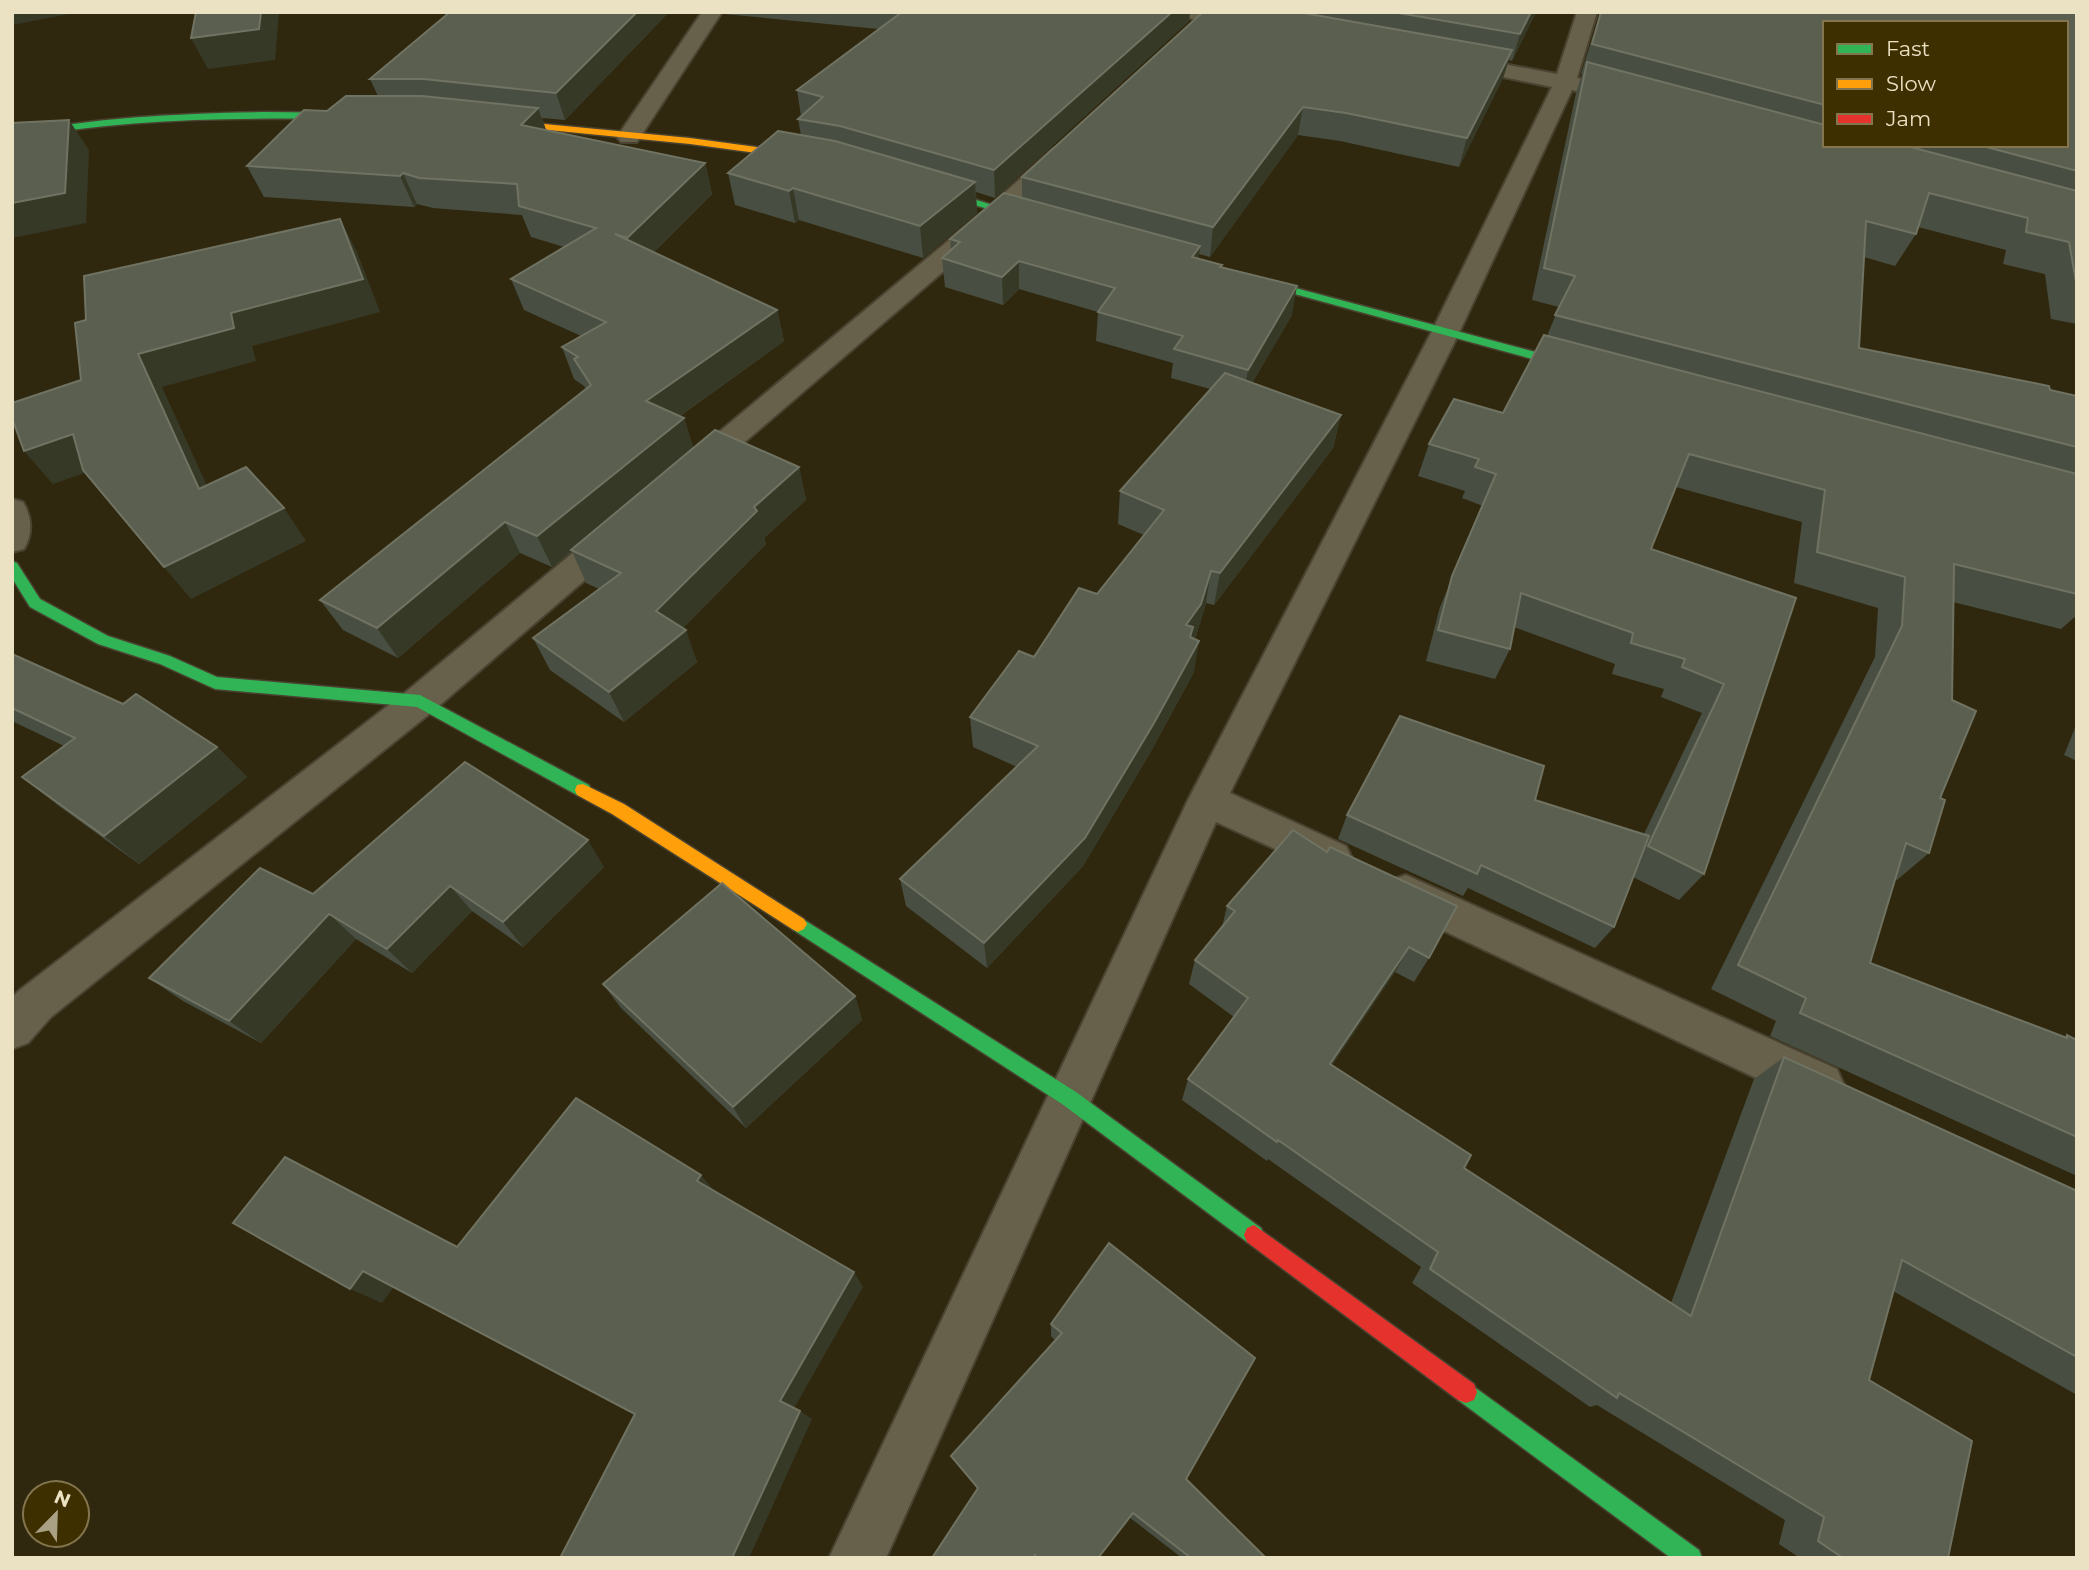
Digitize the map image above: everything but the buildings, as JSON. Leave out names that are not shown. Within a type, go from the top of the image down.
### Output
[{"type":"street","points":[[629,137],[712,12]]},
{"type":"street","points":[[857,1558],[1207,800],[1445,332],[1566,80],[1587,12]]},
{"type":"street","points":[[1200,19],[1278,29]]},
{"type":"street","points":[[1429,56],[1566,80],[1606,91]]},
{"type":"street","points":[[12,137],[54,125],[192,116],[372,116]]},
{"type":"street","points":[[477,120],[629,137],[732,144],[819,159]]},
{"type":"street","points":[[668,491],[1000,210],[1080,137]]},
{"type":"street","points":[[908,183],[1052,225]]},
{"type":"street","points":[[1236,275],[1593,372]]},
{"type":"street","points":[[12,510],[15,517],[12,541]]},
{"type":"street","points":[[12,1028],[36,1003],[420,701],[637,517]]},
{"type":"street","points":[[12,566],[35,603],[103,640],[165,660],[215,683],[420,701],[618,809],[1069,1098],[1691,1558]]},
{"type":"street","points":[[1207,800],[1850,1099]]},
{"type":"traffic: fast","points":[[12,137],[96,123],[181,116],[352,116]]},
{"type":"traffic: fast","points":[[927,188],[1037,220]]},
{"type":"traffic: fast","points":[[1247,278],[1584,369]]},
{"type":"traffic: fast","points":[[12,566],[35,603],[103,640],[165,660],[215,683],[420,701],[583,790]]},
{"type":"traffic: fast","points":[[798,924],[1069,1098],[1254,1235]]},
{"type":"traffic: fast","points":[[1466,1392],[1691,1558]]},
{"type":"traffic: slow","points":[[492,122],[690,141],[808,157]]},
{"type":"traffic: slow","points":[[583,790],[618,809],[798,924]]},
{"type":"traffic: jam","points":[[1254,1235],[1466,1392]]}]
